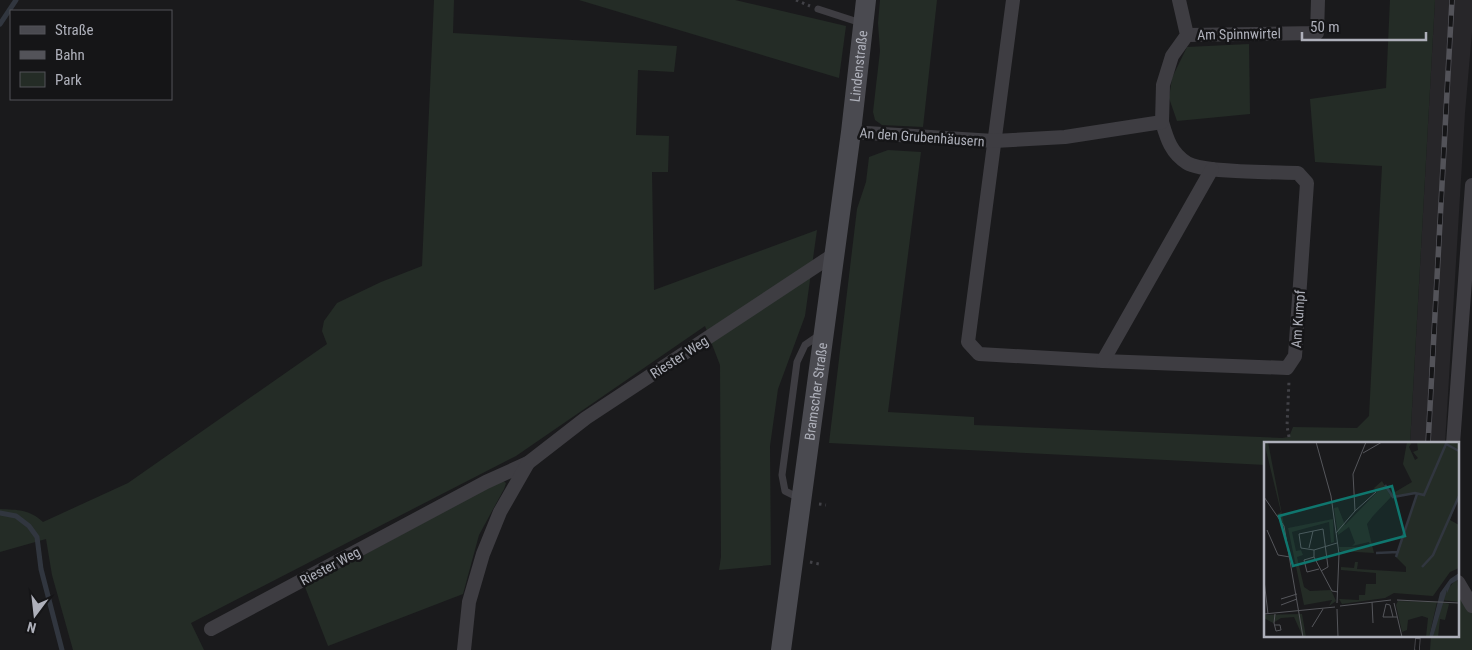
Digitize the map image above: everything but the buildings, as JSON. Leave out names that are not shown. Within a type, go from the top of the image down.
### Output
[{"type":"street","name":"Lindenstraße","points":[[851,132],[866,0]]},
{"type":"street","name":"An den Grubenhäusern","points":[[994,141],[1013,0]]},
{"type":"street","points":[[1162,122],[1163,85],[1172,56],[1187,35],[1179,0]]},
{"type":"street","name":"Am Spinnwirtel","points":[[1187,35],[1317,33],[1318,0]]},
{"type":"street","name":"An den Grubenhäusern","points":[[851,132],[994,141],[1064,137],[1162,122]]},
{"type":"street","name":"Am Kumpf","points":[[1162,122],[1169,145],[1188,164],[1212,169],[1298,173],[1307,183],[1296,356],[1286,368]]},
{"type":"street","name":"Bramscher Straße","points":[[781,650],[851,132]]},
{"type":"street","points":[[994,141],[968,342],[979,354],[1286,368]]},
{"type":"street","points":[[1103,361],[1212,169]]},
{"type":"street","points":[[1453,442],[1472,185]]},
{"type":"street","name":"Riester Weg","points":[[211,629],[486,482],[528,463],[586,418],[833,255]]},
{"type":"street","name":"Riester Weg","points":[[464,650],[469,602],[483,554],[500,512],[528,463]]},
{"type":"street","points":[[1460,585],[1472,606]]},
{"type":"lane","points":[[818,9],[863,24]]},
{"type":"path","points":[[1286,368],[1289,376],[1288,437]]},
{"type":"shaded area","points":[[1435,0],[1472,0],[1472,32],[1465,113],[1445,442],[1410,442]]},
{"type":"green space","points":[[434,0],[454,0],[453,33],[677,46],[674,72],[638,70],[636,135],[669,136],[668,172],[652,172],[654,290],[817,230],[805,316],[778,389],[770,446],[771,565],[719,570],[721,557],[720,365],[705,326],[516,456],[191,623],[204,650],[73,650],[52,575],[46,539],[0,552],[0,509],[28,512],[43,522],[128,483],[327,344],[322,331],[324,321],[337,303],[381,282],[422,266]]},
{"type":"green space","points":[[579,0],[735,0],[846,26],[839,78]]},
{"type":"green space","points":[[880,0],[937,0],[923,127],[882,125],[875,120],[873,112],[880,51],[878,23]]},
{"type":"green space","points":[[1390,0],[1435,0],[1410,442],[1264,442],[1264,465],[829,443],[857,209],[866,182],[869,157],[888,150],[921,152],[888,412],[974,417],[974,425],[1282,438],[1289,437],[1293,427],[1357,428],[1369,416],[1382,166],[1315,162],[1310,99],[1386,88]]},
{"type":"green space","points":[[1249,44],[1250,114],[1177,121],[1169,98],[1172,78],[1187,47]]},
{"type":"green space","points":[[502,480],[506,483],[504,489],[479,535],[463,594],[328,646],[305,587]]},
{"type":"green space","points":[[1460,591],[1472,612],[1472,650],[1430,650],[1431,638],[1460,638]]},
{"type":"waterway","points":[[0,24],[16,0]]},
{"type":"waterway","points":[[0,513],[16,516],[29,526],[37,537],[41,569],[62,650]]},
{"type":"railway","points":[[1428,442],[1452,0]]},
{"type":"railway","points":[[1417,650],[1418,638]]}]
